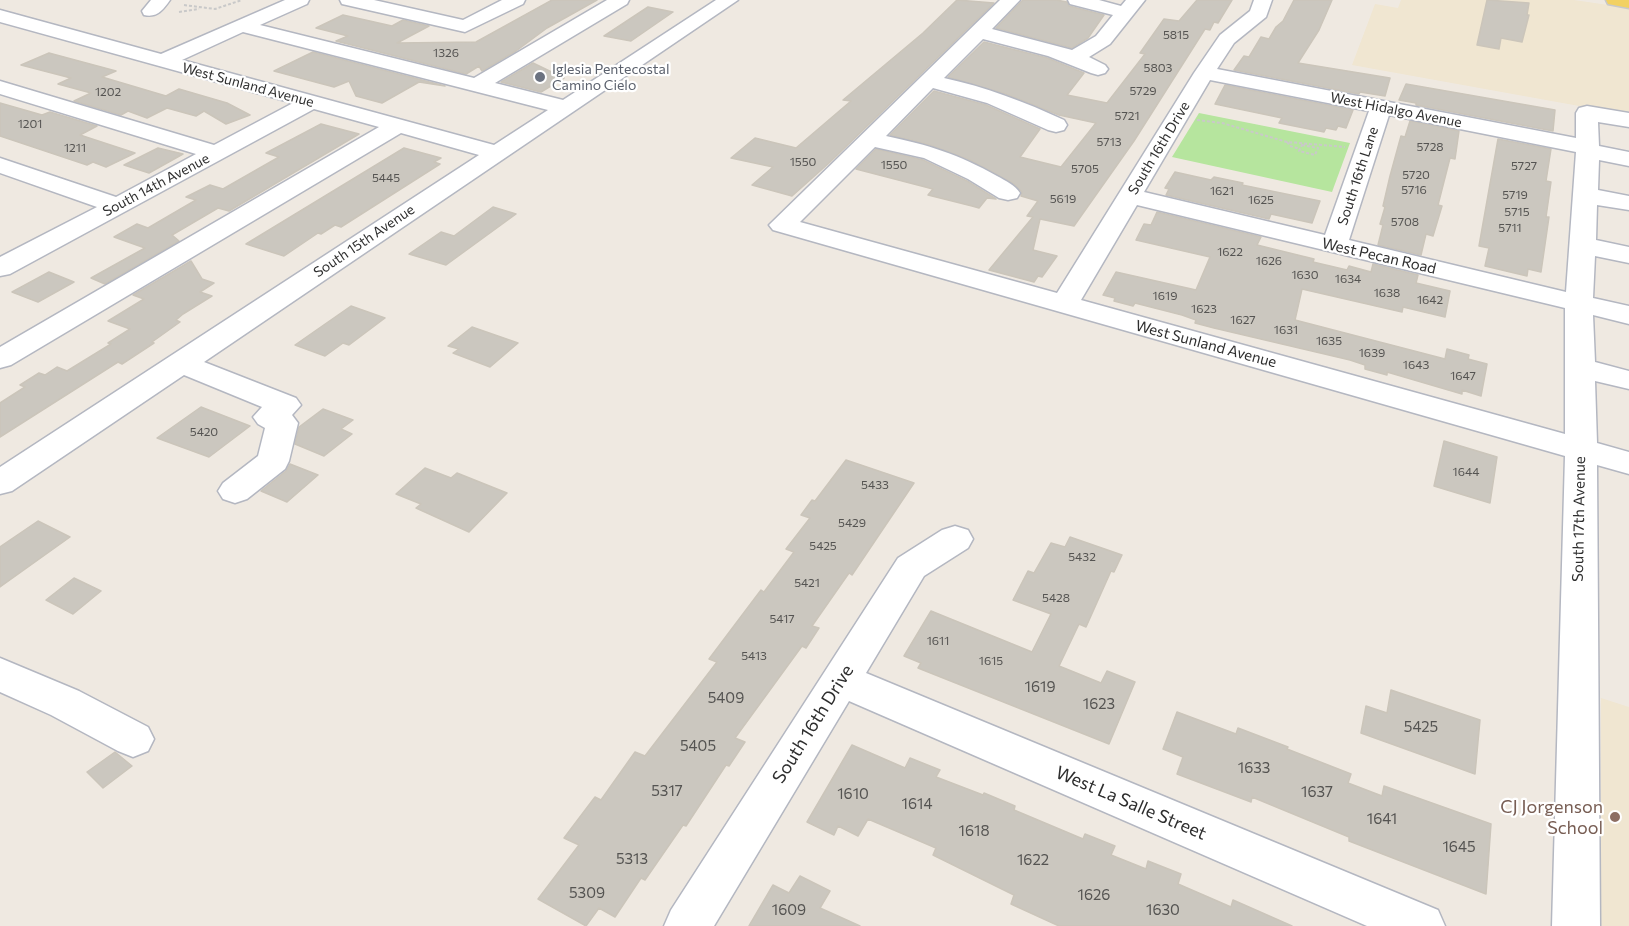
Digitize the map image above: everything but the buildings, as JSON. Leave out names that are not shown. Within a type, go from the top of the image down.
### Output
[{"type":"main road","points":[[1615,0],[1629,2]]},
{"type":"street","points":[[163,62],[300,0]]},
{"type":"street","points":[[349,0],[465,26],[516,0]]},
{"type":"street","points":[[477,85],[620,0]]},
{"type":"street","name":"South 15th Avenue","points":[[0,483],[729,0]]},
{"type":"street","points":[[870,139],[1011,0]]},
{"type":"street","points":[[1077,0],[1131,7]]},
{"type":"street","name":"South 16th Drive","points":[[1064,305],[1204,73],[1227,39],[1258,13],[1263,0]]},
{"type":"street","points":[[1075,57],[1103,40],[1131,7]]},
{"type":"street","name":"West Sunland Avenue","points":[[0,16],[497,153]]},
{"type":"street","points":[[241,26],[567,108]]},
{"type":"street","points":[[979,32],[1036,44],[1075,57],[1098,69]]},
{"type":"street","name":"West Hidalgo Avenue","points":[[1204,73],[1629,159]]},
{"type":"street","points":[[929,81],[987,94],[1013,103],[1056,125]]},
{"type":"street","points":[[0,87],[216,153]]},
{"type":"street","name":"South 14th Avenue","points":[[0,268],[312,102]]},
{"type":"street","name":"South 16th Lane","points":[[1335,245],[1381,107]]},
{"type":"street","name":"South 17th Avenue","points":[[1576,926],[1581,450],[1580,304],[1588,149],[1587,112],[1629,120]]},
{"type":"street","points":[[0,359],[399,125]]},
{"type":"street","points":[[870,139],[932,153],[976,174],[1008,193]]},
{"type":"street","name":"West Sunland Avenue","points":[[870,139],[783,225],[1551,439],[1629,463]]},
{"type":"street","points":[[0,165],[119,206]]},
{"type":"street","points":[[0,192],[33,177]]},
{"type":"street","points":[[1586,195],[1629,203]]},
{"type":"street","name":"West Pecan Road","points":[[1129,196],[1629,315]]},
{"type":"street","points":[[1583,245],[1629,255]]},
{"type":"street","points":[[180,363],[285,405],[269,417],[282,423],[273,461],[235,491]]},
{"type":"street","points":[[1580,368],[1629,380]]},
{"type":"street","name":"South 16th Drive","points":[[688,926],[911,567],[955,539]]},
{"type":"street","points":[[0,674],[65,703],[133,739]]},
{"type":"street","name":"West La Salle Street","points":[[841,680],[1421,926]]},
{"type":"path","points":[[179,12],[218,8],[242,0]]},
{"type":"path","points":[[184,5],[203,9]]},
{"type":"path","points":[[1177,116],[1222,123],[1287,142],[1367,148]]},
{"type":"path","points":[[1287,142],[1290,146],[1300,149],[1299,151],[1315,155],[1317,148],[1302,145],[1300,149]]},
{"type":"shaded area","points":[[1401,0],[1574,0],[1629,8],[1629,115],[1352,65],[1375,4],[1398,8]]},
{"type":"shaded area","name":"CJ Jorgenson School","points":[[1601,698],[1629,707],[1629,926],[1601,926]]},
{"type":"green space","points":[[1199,113],[1350,143],[1332,192],[1172,157]]},
{"type":"place","name":"Iglesia Pentecostal Camino Cielo","points":[[540,77]]},
{"type":"place","name":"CJ Jorgenson School","points":[[1615,817]]}]
